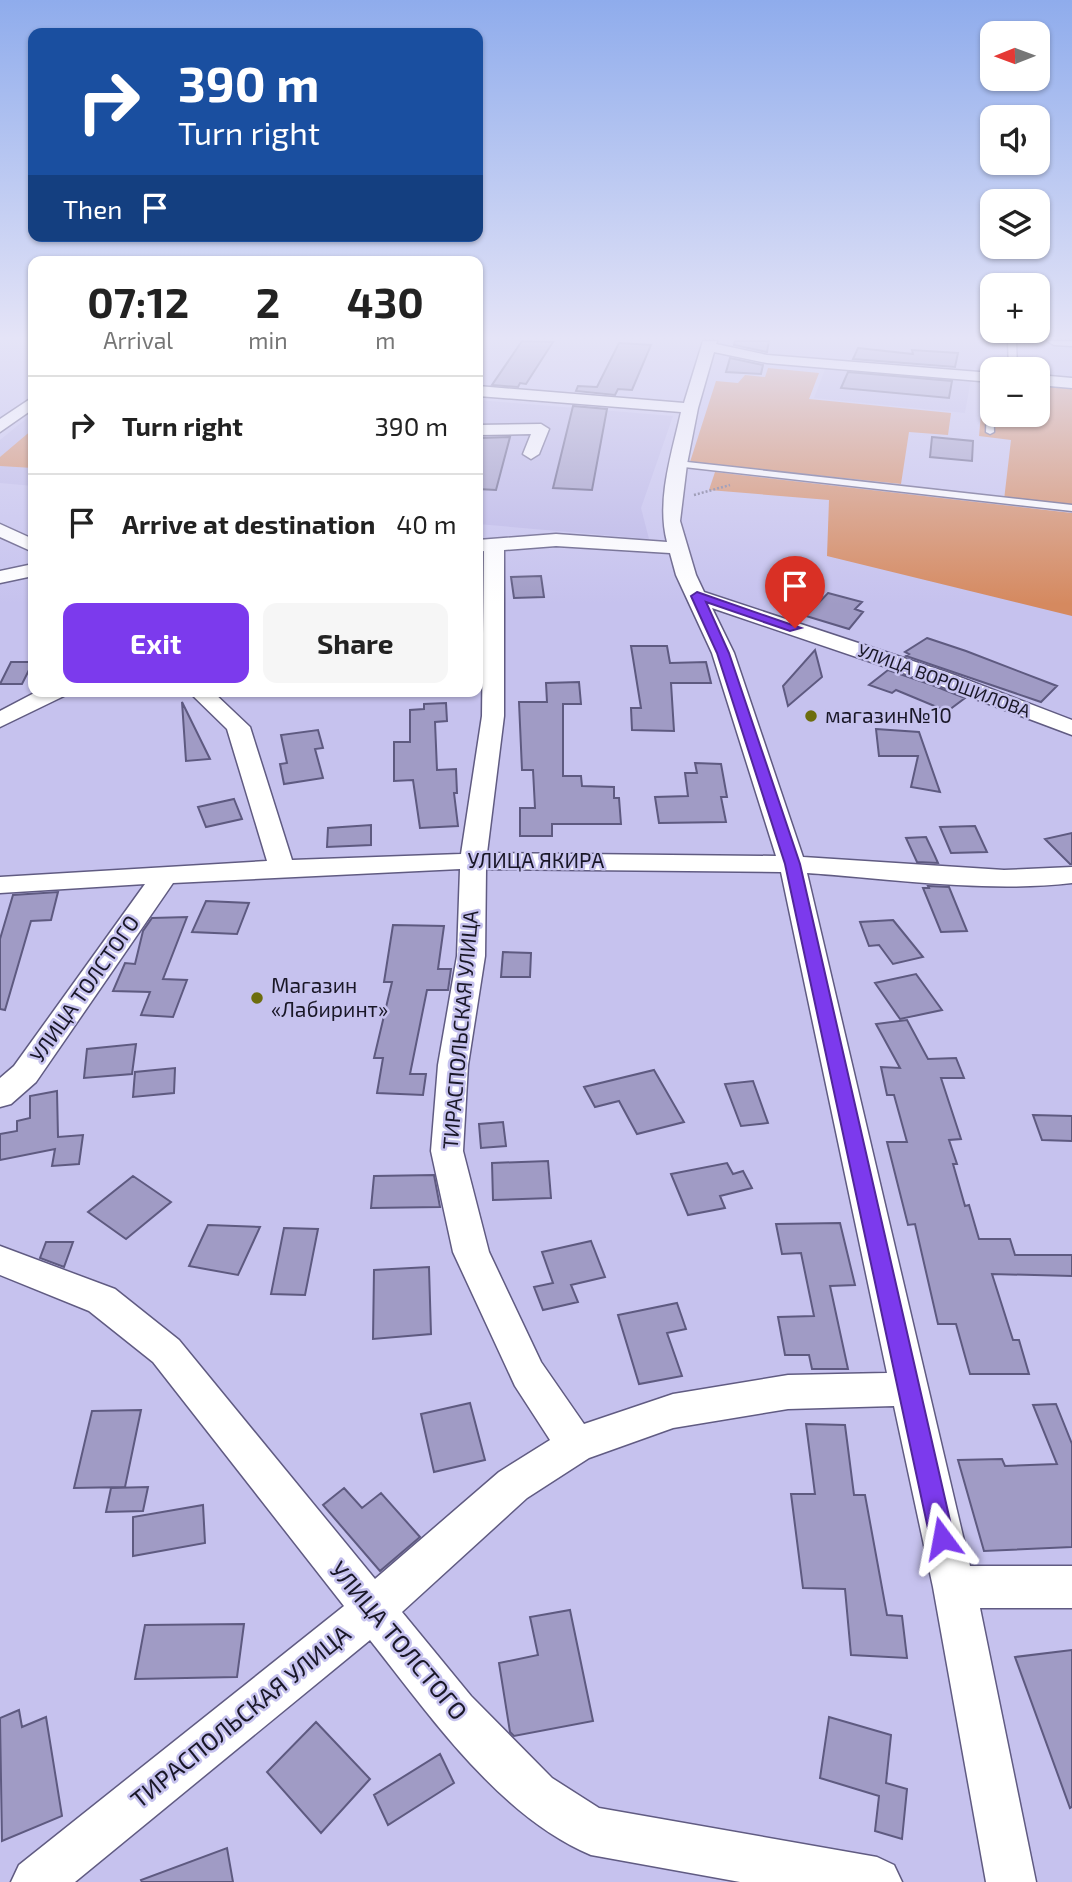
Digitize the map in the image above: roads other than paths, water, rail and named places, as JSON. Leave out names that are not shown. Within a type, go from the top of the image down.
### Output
[{"type":"street","points":[[483,430],[541,429],[531,454]]},
{"type":"street","points":[[686,429],[671,522],[676,548],[723,653],[792,864],[954,1587],[1011,1882]]},
{"type":"street","points":[[0,530],[28,544]]},
{"type":"street","points":[[486,545],[556,540],[676,548]]},
{"type":"street","name":"ТИРАСПОЛЬСКАЯ УЛИЦА","points":[[486,545],[487,625],[493,716],[473,860],[471,956],[453,1065],[447,1151],[471,1252],[528,1374],[576,1445]]},
{"type":"street","points":[[0,577],[28,571]]},
{"type":"street","name":"УЛИЦА ВОРОШИЛОВА","points":[[697,596],[941,678],[1072,728]]},
{"type":"street","points":[[0,720],[44,697]]},
{"type":"street","points":[[206,697],[238,727],[282,868]]},
{"type":"street","name":"УЛИЦА ЯКИРА","points":[[0,885],[473,860],[792,864],[1004,878],[1072,875]]},
{"type":"street","name":"УЛИЦА ТОЛСТОГО","points":[[0,1096],[25,1074],[164,876]]},
{"type":"street","name":"УЛИЦА ТОЛСТОГО","points":[[0,1260],[102,1300],[166,1351],[455,1712],[535,1794],[591,1831],[877,1882]]},
{"type":"street","name":"ТИРАСПОЛЬСКАЯ УЛИЦА","points":[[36,1882],[326,1651],[513,1485],[576,1445],[673,1411],[788,1392],[908,1389]]},
{"type":"street","points":[[954,1587],[1072,1587]]},
{"type":"lane","points":[[678,464],[1072,508]]},
{"type":"place","name":"магазин№10","points":[[811,716]]},
{"type":"place","name":"Магазин «Лабиринт»","points":[[257,998]]}]
